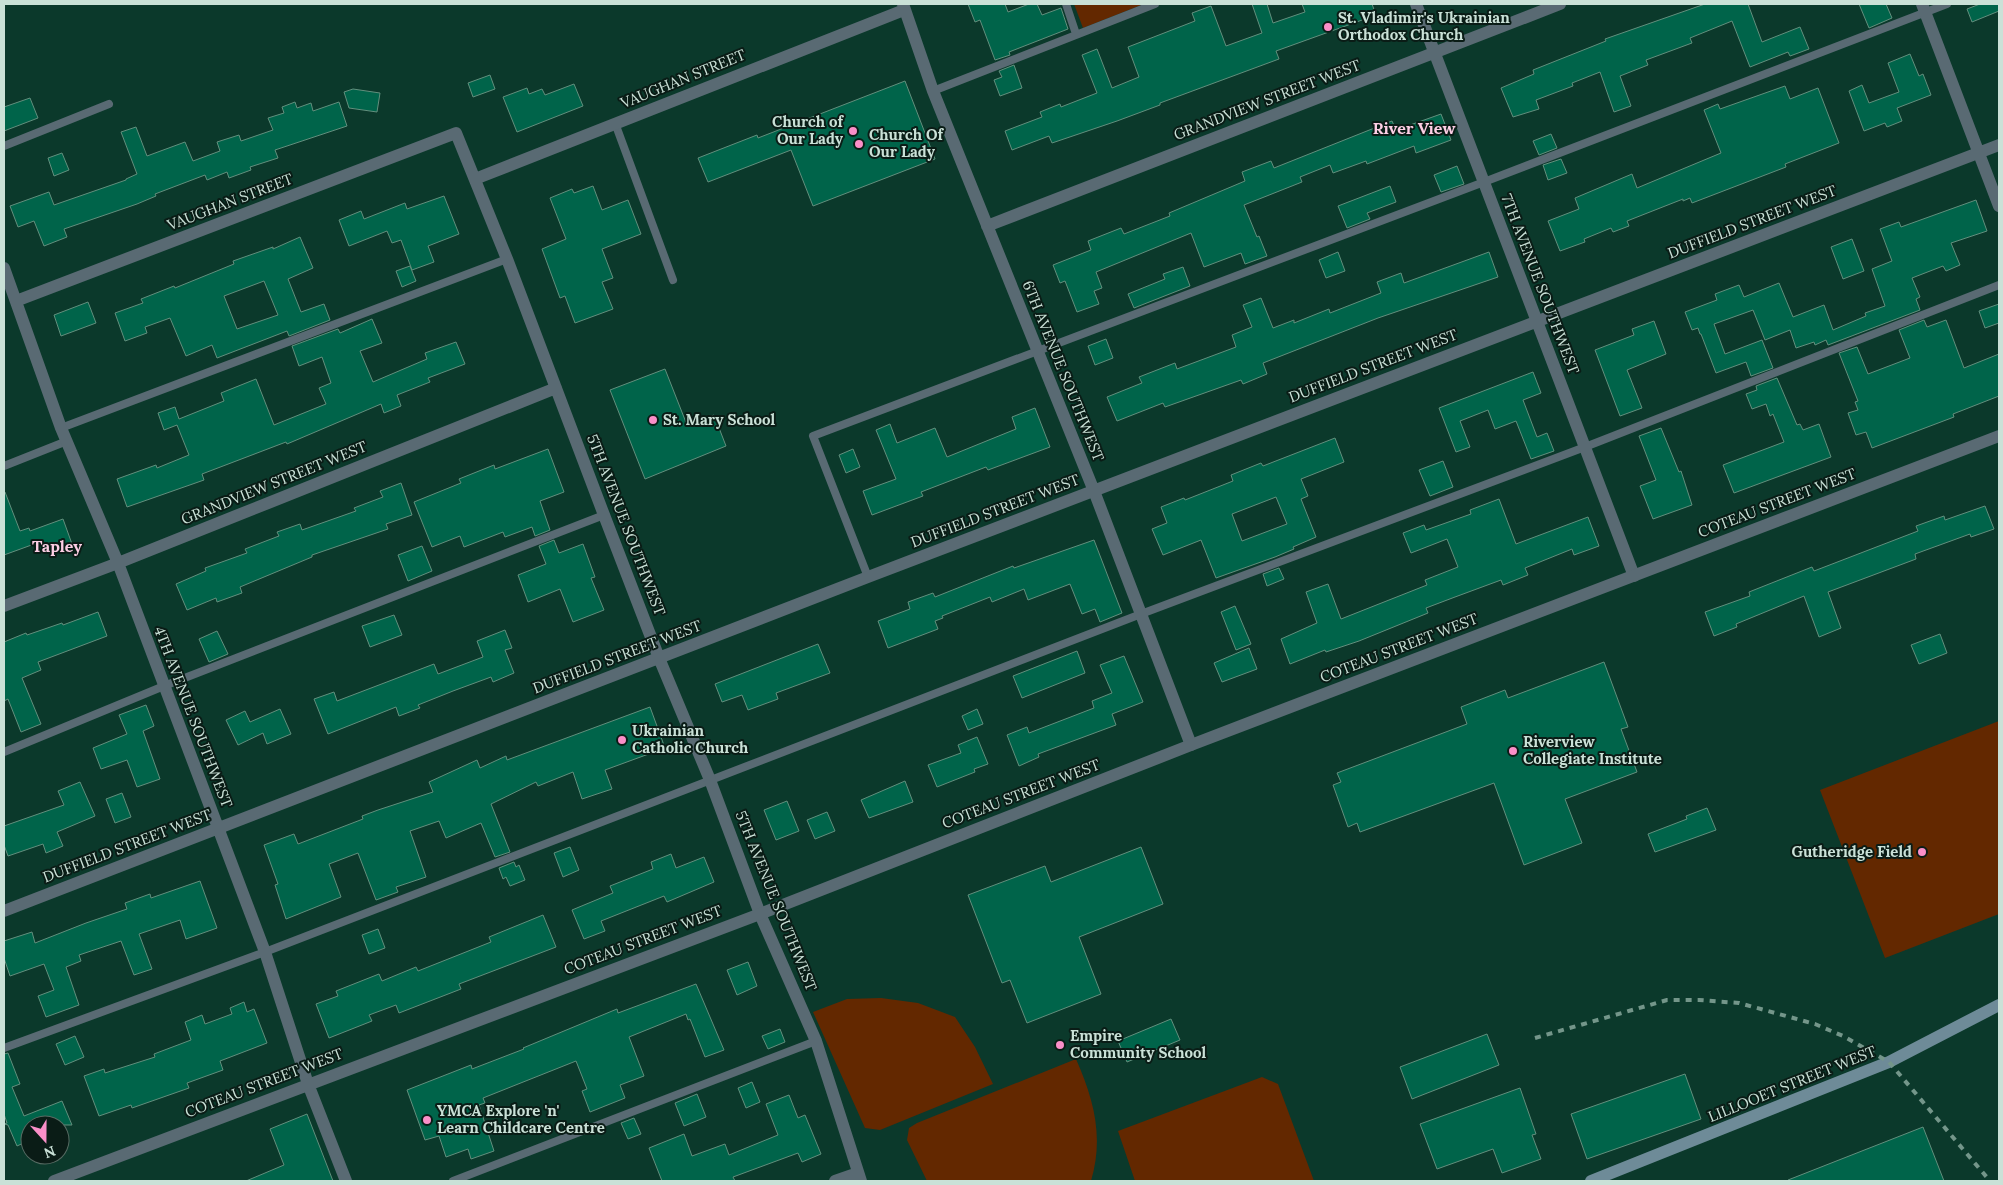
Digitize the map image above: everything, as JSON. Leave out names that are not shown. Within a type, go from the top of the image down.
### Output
[{"type":"main road","name":"LILLOOET STREET WEST","points":[[1591,1181],[1889,1062],[1999,1005]]},
{"type":"street","name":"7TH AVENUE SOUTHWEST","points":[[1416,4],[1634,576]]},
{"type":"street","name":"GRANDVIEW STREET WEST","points":[[987,226],[1560,4]]},
{"type":"street","name":"6TH AVENUE SOUTHWEST","points":[[903,7],[934,91],[1094,491],[1192,745]]},
{"type":"street","name":"VAUGHAN STREET","points":[[475,179],[903,7]]},
{"type":"street","points":[[1923,8],[1999,206]]},
{"type":"street","name":"VAUGHAN STREET","points":[[16,301],[456,133]]},
{"type":"street","name":"5TH AVENUE SOUTHWEST","points":[[456,133],[507,258],[659,658],[710,780],[760,914],[816,1041],[860,1177]]},
{"type":"street","name":"DUFFIELD STREET WEST","points":[[4,910],[868,577],[1999,145]]},
{"type":"street","name":"4TH AVENUE SOUTHWEST","points":[[4,268],[62,428],[118,563],[218,828],[264,952],[308,1084],[346,1181]]},
{"type":"street","name":"GRANDVIEW STREET WEST","points":[[4,606],[118,563],[556,388]]},
{"type":"street","name":"COTEAU STREET WEST","points":[[54,1181],[760,914],[1192,745],[1999,436]]},
{"type":"street","points":[[835,1181],[860,1177]]},
{"type":"lane","points":[[1066,4],[1076,34]]},
{"type":"lane","points":[[934,91],[1155,4]]},
{"type":"lane","points":[[868,577],[813,436],[1484,182],[1923,8],[1947,4]]},
{"type":"lane","points":[[4,146],[109,104]]},
{"type":"lane","points":[[616,123],[673,280]]},
{"type":"lane","points":[[62,428],[507,258]]},
{"type":"lane","points":[[4,1048],[264,952],[1141,614],[1585,447],[1999,285]]},
{"type":"lane","points":[[4,466],[67,441]]},
{"type":"lane","points":[[4,752],[164,686],[604,515]]},
{"type":"lane","points":[[453,1181],[816,1041]]},
{"type":"shaded area","points":[[1074,4],[1144,4],[1083,28]]},
{"type":"shaded area","name":"Gutheridge Field","points":[[1999,721],[1999,914],[1885,958],[1820,790]]},
{"type":"shaded area","points":[[881,998],[918,1003],[955,1017],[975,1047],[993,1084],[880,1130],[865,1128],[813,1012],[847,999]]},
{"type":"shaded area","points":[[1076,1059],[1088,1089],[1097,1134],[1095,1165],[1091,1181],[927,1181],[907,1140],[909,1128],[917,1123]]},
{"type":"shaded area","points":[[1262,1077],[1278,1084],[1314,1181],[1135,1181],[1118,1131]]},
{"type":"building","points":[[968,4],[1005,4],[1008,12],[1029,4],[1037,4],[1042,15],[1061,8],[1068,29],[1009,52],[1010,55],[995,60],[980,20],[975,22]]},
{"type":"building","points":[[1252,4],[1267,4],[1273,23],[1305,12],[1302,4],[1372,4],[1376,15],[1276,51],[1279,59],[1117,121],[1052,143],[1049,136],[1012,150],[1005,131],[1042,117],[1040,112],[1060,104],[1061,107],[1097,93],[1082,55],[1097,49],[1112,88],[1139,77],[1128,47],[1195,21],[1192,13],[1211,6],[1226,46],[1262,33]]},
{"type":"building","points":[[1705,4],[1748,4],[1762,42],[1800,27],[1809,49],[1790,56],[1788,52],[1750,67],[1732,21],[1690,38],[1692,43],[1646,60],[1648,65],[1620,76],[1631,106],[1614,112],[1600,72],[1572,83],[1573,86],[1536,100],[1539,109],[1513,117],[1501,88],[1534,74],[1533,70],[1606,41],[1605,39]]},
{"type":"building","points":[[1859,4],[1886,4],[1892,18],[1869,28]]},
{"type":"building","points":[[1980,4],[1999,4],[1999,11],[1972,22],[1967,9]]},
{"type":"building","points":[[1910,54],[1919,76],[1923,74],[1931,95],[1897,108],[1902,121],[1887,127],[1885,123],[1864,131],[1849,91],[1862,85],[1869,103],[1899,92],[1888,63]]},
{"type":"building","points":[[1014,65],[1022,88],[1000,96],[994,80],[1002,77],[999,71]]},
{"type":"building","points":[[490,75],[495,89],[473,97],[468,83]]},
{"type":"building","name":"Church Of Our Lady","points":[[905,81],[935,159],[813,206],[791,150],[708,182],[698,158],[757,135],[758,138]]},
{"type":"building","points":[[574,84],[583,106],[517,132],[503,97],[527,88],[529,94],[542,89],[545,95]]},
{"type":"building","points":[[1785,86],[1790,99],[1818,88],[1839,143],[1785,164],[1786,167],[1692,203],[1690,198],[1683,201],[1683,199],[1627,221],[1629,226],[1613,232],[1611,228],[1584,239],[1585,242],[1560,251],[1548,221],[1579,209],[1575,198],[1632,174],[1637,188],[1721,153],[1704,110],[1718,104],[1720,109]]},
{"type":"building","points":[[353,89],[380,93],[377,112],[349,108],[344,92]]},
{"type":"building","points":[[30,98],[38,118],[4,131],[4,107]]},
{"type":"building","points":[[295,102],[297,108],[311,103],[313,111],[339,102],[347,126],[275,150],[278,158],[250,167],[251,170],[229,178],[227,172],[207,180],[205,175],[155,194],[156,196],[137,204],[64,229],[67,237],[44,246],[34,221],[18,227],[10,206],[49,192],[54,205],[126,180],[137,174],[121,132],[136,127],[147,156],[185,142],[193,161],[220,151],[217,142],[239,135],[241,141],[273,130],[268,118],[284,113],[282,107]]},
{"type":"building","points":[[1441,114],[1451,140],[1416,153],[1414,146],[1367,164],[1366,161],[1333,173],[1330,165],[1300,177],[1302,182],[1244,205],[1267,256],[1245,264],[1241,253],[1204,267],[1191,233],[1096,272],[1102,288],[1094,291],[1099,304],[1077,312],[1065,281],[1060,283],[1053,265],[1091,250],[1088,241],[1121,228],[1124,234],[1170,216],[1169,213],[1245,181],[1242,172],[1271,161],[1274,168],[1392,121],[1396,130]]},
{"type":"building","points":[[1551,134],[1557,148],[1539,155],[1533,141]]},
{"type":"building","points":[[62,153],[69,170],[54,176],[48,158]]},
{"type":"building","points":[[1561,159],[1567,173],[1548,180],[1543,165]]},
{"type":"building","points":[[1457,166],[1464,184],[1441,192],[1434,175]]},
{"type":"building","points":[[593,186],[602,210],[628,200],[641,234],[602,249],[613,278],[602,282],[613,309],[575,323],[565,296],[560,298],[542,249],[566,239],[550,198],[572,189],[574,193]]},
{"type":"building","points":[[1390,186],[1396,202],[1367,213],[1370,219],[1347,228],[1338,206]]},
{"type":"building","points":[[444,196],[459,234],[428,246],[434,262],[412,270],[401,240],[392,243],[387,231],[349,246],[339,220],[361,211],[364,219],[405,203],[407,209]]},
{"type":"building","points":[[1976,200],[1987,231],[1951,243],[1960,265],[1946,271],[1943,266],[1912,278],[1920,297],[1916,299],[1920,310],[1828,345],[1826,340],[1815,345],[1814,342],[1796,348],[1790,330],[1765,340],[1753,310],[1714,324],[1725,354],[1762,340],[1773,368],[1751,376],[1746,362],[1716,373],[1698,328],[1692,330],[1685,312],[1717,300],[1715,294],[1739,285],[1744,297],[1779,283],[1793,317],[1824,305],[1833,330],[1866,316],[1865,313],[1885,306],[1872,269],[1892,261],[1880,229],[1899,222],[1901,227]]},
{"type":"building","points":[[300,237],[313,268],[288,279],[301,312],[324,304],[330,320],[289,336],[287,331],[217,358],[212,345],[186,356],[170,318],[145,327],[147,333],[125,341],[115,313],[143,303],[141,299],[174,286],[175,288],[234,264],[233,261],[273,247],[273,249]],"holes":[[[264,281],[278,315],[237,329],[224,296]]]},
{"type":"building","points":[[1852,239],[1864,271],[1843,279],[1831,247]]},
{"type":"building","points":[[1338,252],[1345,271],[1326,278],[1319,260]]},
{"type":"building","points":[[1489,252],[1498,277],[1378,318],[1263,363],[1267,374],[1243,384],[1241,380],[1165,407],[1163,403],[1117,421],[1107,397],[1142,383],[1139,377],[1175,363],[1177,369],[1236,347],[1232,335],[1252,327],[1243,305],[1261,298],[1273,328],[1294,320],[1294,323],[1329,309],[1330,313],[1381,293],[1377,282],[1401,273],[1404,283]]},
{"type":"building","points":[[410,266],[416,281],[402,287],[396,271]]},
{"type":"building","points":[[1183,267],[1190,286],[1134,308],[1128,294],[1165,279],[1163,274]]},
{"type":"building","points":[[88,302],[96,323],[61,336],[54,315]]},
{"type":"building","points":[[1999,304],[1999,323],[1985,328],[1979,311]]},
{"type":"building","points":[[372,319],[382,343],[360,351],[373,382],[427,359],[425,353],[456,342],[465,364],[428,378],[430,382],[397,395],[401,406],[384,413],[381,404],[287,444],[286,442],[202,474],[204,480],[127,507],[117,479],[156,465],[157,468],[189,455],[177,425],[164,430],[158,413],[175,407],[179,419],[224,401],[221,393],[256,379],[274,425],[326,404],[319,388],[331,383],[322,357],[299,366],[292,346],[338,329],[340,333]]},
{"type":"building","points":[[1924,320],[1927,327],[1946,320],[1964,368],[1999,354],[1999,396],[1953,414],[1954,417],[1872,448],[1866,432],[1856,435],[1848,413],[1858,410],[1855,402],[1858,401],[1839,353],[1857,347],[1868,374],[1910,358],[1899,330]]},
{"type":"building","points":[[1654,321],[1666,354],[1627,370],[1642,408],[1620,416],[1595,350],[1634,335],[1632,329]]},
{"type":"building","points":[[1106,339],[1113,358],[1095,365],[1088,346]]},
{"type":"building","name":"St. Mary School","points":[[665,369],[687,425],[714,415],[726,446],[645,479],[610,390]]},
{"type":"building","points":[[1533,372],[1541,393],[1523,400],[1537,437],[1547,433],[1554,451],[1531,459],[1516,421],[1495,429],[1488,410],[1460,421],[1470,447],[1456,452],[1439,408]]},
{"type":"building","points":[[1777,378],[1797,425],[1800,424],[1803,430],[1819,424],[1831,457],[1734,493],[1723,465],[1784,442],[1773,414],[1770,416],[1766,404],[1752,409],[1746,394],[1757,390],[1756,386]]},
{"type":"building","points":[[1035,408],[1050,447],[988,470],[986,467],[921,492],[923,496],[872,515],[863,491],[896,479],[876,430],[890,424],[897,443],[935,428],[947,457],[1016,429],[1012,417]]},
{"type":"building","points":[[1661,428],[1679,472],[1681,471],[1692,505],[1653,519],[1640,486],[1656,480],[1639,436]]},
{"type":"building","points":[[1335,438],[1344,462],[1301,479],[1308,496],[1301,499],[1316,537],[1275,557],[1216,578],[1201,540],[1163,555],[1152,529],[1167,523],[1161,507],[1184,498],[1185,500],[1233,481],[1231,475],[1261,463],[1263,466]],"holes":[[[1276,497],[1287,524],[1242,541],[1232,514]]]},
{"type":"building","points":[[548,449],[564,492],[540,501],[550,530],[535,536],[532,527],[505,537],[503,532],[464,547],[460,536],[432,547],[414,502],[461,483],[459,479],[494,465],[495,469]]},
{"type":"building","points":[[853,449],[860,467],[846,473],[839,455]]},
{"type":"building","points":[[1443,461],[1453,487],[1430,496],[1419,470]]},
{"type":"building","points":[[401,483],[412,515],[386,524],[388,529],[312,555],[312,557],[240,587],[242,593],[217,602],[216,598],[187,610],[176,584],[206,571],[205,568],[247,553],[245,549],[279,536],[277,532],[300,524],[302,530],[356,511],[354,508],[383,497],[380,491]]},
{"type":"building","points":[[5,492],[20,531],[29,528],[30,531],[63,519],[72,544],[51,552],[49,547],[40,551],[37,543],[4,555]]},
{"type":"building","points":[[1499,499],[1516,544],[1588,517],[1599,546],[1574,555],[1572,549],[1525,568],[1528,575],[1503,585],[1501,580],[1455,597],[1426,608],[1428,613],[1359,641],[1326,652],[1325,650],[1290,664],[1281,639],[1317,623],[1306,592],[1328,584],[1341,619],[1427,585],[1425,580],[1458,567],[1447,539],[1411,553],[1403,533],[1424,525],[1426,530],[1471,514],[1470,510]]},
{"type":"building","points":[[1985,506],[1994,529],[1971,537],[1970,534],[1915,554],[1916,559],[1828,592],[1841,628],[1819,637],[1804,596],[1736,624],[1737,627],[1714,636],[1705,612],[1750,596],[1749,592],[1812,567],[1814,571],[1918,531],[1916,526],[1944,516],[1945,520]]},
{"type":"building","points":[[554,540],[559,553],[583,544],[595,577],[591,578],[604,610],[573,622],[560,589],[528,602],[518,575],[546,564],[539,546]]},
{"type":"building","points":[[1094,540],[1122,613],[1100,622],[1095,609],[1082,614],[1070,584],[1028,600],[1024,589],[992,602],[990,597],[942,616],[943,618],[935,621],[938,629],[888,648],[878,621],[910,609],[908,602],[933,593],[935,597],[1013,566],[1014,568]]},
{"type":"building","points":[[422,546],[432,571],[408,581],[398,555]]},
{"type":"building","points":[[1279,568],[1284,579],[1267,586],[1263,574]]},
{"type":"building","points":[[1235,606],[1251,644],[1236,650],[1221,612]]},
{"type":"building","points":[[98,612],[107,636],[38,662],[41,670],[22,678],[41,724],[21,732],[8,699],[4,701],[4,642],[26,633],[27,635],[62,623],[63,625]]},
{"type":"building","points":[[394,615],[402,635],[370,647],[362,626]]},
{"type":"building","points":[[505,630],[512,648],[505,650],[514,673],[493,682],[491,677],[453,691],[418,705],[420,708],[399,716],[396,707],[328,734],[314,699],[334,692],[337,701],[434,664],[438,674],[483,657],[477,641]]},
{"type":"building","points":[[217,631],[228,654],[209,662],[199,639]]},
{"type":"building","points":[[1940,634],[1947,653],[1919,664],[1911,645]]},
{"type":"building","points":[[818,644],[830,673],[776,693],[778,699],[748,710],[742,695],[722,702],[715,684]]},
{"type":"building","points":[[1249,648],[1257,669],[1222,682],[1214,663]]},
{"type":"building","points":[[1077,651],[1085,673],[1022,698],[1013,676]]},
{"type":"building","points":[[1124,656],[1143,702],[1112,714],[1116,725],[1038,754],[1039,757],[1019,766],[1007,735],[1027,727],[1029,733],[1094,708],[1092,701],[1112,693],[1100,665]]},
{"type":"building","name":"Riverview Collegiate Institute","points":[[1604,662],[1628,727],[1621,729],[1637,772],[1565,799],[1582,843],[1524,865],[1494,783],[1360,832],[1357,823],[1348,827],[1333,785],[1341,782],[1337,773],[1467,724],[1461,707],[1505,690],[1508,698]]},
{"type":"building","points":[[146,705],[154,726],[143,731],[160,779],[137,787],[127,760],[101,769],[93,748],[127,734],[119,715]]},
{"type":"building","points":[[650,707],[665,748],[605,770],[612,789],[582,799],[573,772],[538,786],[536,782],[491,804],[510,852],[495,857],[481,823],[446,838],[439,821],[410,831],[426,877],[396,887],[398,892],[376,900],[358,853],[329,864],[341,897],[286,919],[275,885],[278,884],[264,845],[294,834],[298,844],[363,819],[362,816],[433,792],[429,782],[477,760],[480,768],[506,756],[507,760]]},
{"type":"building","points":[[280,709],[291,734],[267,744],[263,733],[238,745],[226,720],[245,711],[250,722]]},
{"type":"building","points":[[977,709],[983,724],[968,730],[962,716]]},
{"type":"building","points":[[977,737],[988,764],[974,769],[975,772],[937,787],[928,765],[961,753],[958,745]]},
{"type":"building","points":[[905,781],[913,802],[869,818],[861,800]]},
{"type":"building","points":[[80,782],[95,816],[57,832],[63,846],[46,853],[43,844],[8,856],[4,845],[4,826],[64,805],[58,791]]},
{"type":"building","points":[[122,793],[131,817],[115,823],[106,799]]},
{"type":"building","points":[[787,801],[799,831],[776,840],[764,810]]},
{"type":"building","points":[[1707,808],[1716,830],[1655,852],[1648,834],[1687,819],[1686,816]]},
{"type":"building","points":[[827,812],[835,831],[815,839],[807,820]]},
{"type":"building","points":[[570,847],[579,870],[563,877],[554,853]]},
{"type":"building","name":"Empire Community School","points":[[1141,847],[1163,904],[1079,937],[1101,994],[1027,1023],[1010,980],[1002,983],[968,895],[1045,866],[1051,882]]},
{"type":"building","points":[[671,854],[676,868],[704,857],[714,882],[667,902],[664,896],[601,921],[605,931],[584,939],[572,910],[613,893],[610,886],[653,869],[651,862]]},
{"type":"building","points":[[514,862],[516,867],[519,865],[525,880],[510,886],[506,877],[503,879],[499,868]]},
{"type":"building","points":[[200,881],[217,928],[186,939],[180,920],[139,934],[152,969],[134,975],[121,941],[79,955],[81,961],[66,967],[79,1005],[46,1017],[38,996],[54,990],[44,964],[10,976],[4,958],[4,941],[32,932],[35,943],[127,909],[125,903],[150,894],[151,898]]},
{"type":"building","points":[[543,915],[556,947],[459,984],[461,989],[399,1013],[396,1005],[369,1015],[372,1021],[329,1038],[316,1004],[338,996],[336,991],[379,974],[382,981],[416,967],[418,971],[491,942],[489,937]]},
{"type":"building","points":[[378,929],[385,948],[369,954],[362,935]]},
{"type":"building","points":[[748,962],[757,986],[737,995],[727,970]]},
{"type":"building","points":[[696,984],[724,1050],[705,1057],[690,1019],[688,1020],[686,1014],[629,1037],[644,1076],[620,1085],[625,1098],[590,1112],[582,1091],[587,1089],[576,1061],[483,1098],[485,1103],[479,1105],[494,1151],[471,1159],[468,1149],[446,1157],[439,1136],[425,1140],[407,1090],[471,1065],[472,1069],[524,1049],[617,1009],[618,1013]]},
{"type":"building","points":[[244,1002],[247,1012],[254,1009],[267,1043],[220,1061],[223,1070],[187,1083],[189,1088],[132,1108],[131,1105],[99,1116],[84,1076],[104,1069],[105,1073],[155,1057],[154,1054],[191,1040],[185,1022],[202,1015],[205,1024],[232,1014],[230,1008]]},
{"type":"building","points":[[1171,1019],[1180,1040],[1127,1062],[1118,1041]]},
{"type":"building","points":[[780,1029],[785,1042],[768,1049],[762,1036]]},
{"type":"building","points":[[1487,1034],[1499,1065],[1412,1099],[1400,1067]]},
{"type":"building","points":[[75,1036],[84,1057],[65,1065],[56,1044]]},
{"type":"building","points":[[8,1053],[20,1084],[12,1087],[24,1115],[20,1115],[20,1145],[17,1146],[8,1125],[4,1124],[7,1123],[4,1114],[4,1054]]},
{"type":"building","points":[[1685,1074],[1701,1119],[1587,1159],[1571,1114]]},
{"type":"building","points":[[752,1082],[760,1102],[746,1108],[738,1088]]},
{"type":"building","points":[[1520,1088],[1536,1134],[1532,1135],[1541,1159],[1502,1173],[1493,1149],[1437,1169],[1420,1124]]},
{"type":"building","points":[[697,1094],[706,1117],[684,1126],[675,1103]]},
{"type":"building","points":[[789,1095],[798,1118],[805,1115],[821,1154],[802,1162],[798,1153],[733,1177],[735,1181],[662,1181],[649,1148],[684,1134],[692,1156],[725,1144],[729,1155],[778,1135],[766,1104]]},
{"type":"building","points":[[62,1101],[68,1115],[27,1115]]},
{"type":"building","points":[[307,1114],[333,1181],[246,1181],[284,1165],[270,1129]]},
{"type":"building","points":[[634,1118],[641,1134],[628,1139],[621,1123]]},
{"type":"building","points":[[1923,1127],[1944,1181],[1788,1181],[1788,1180]]},
{"type":"railway","points":[[1535,1038],[1667,1000],[1739,1003],[1815,1024],[1843,1036],[1889,1062],[1990,1181]]},
{"type":"place","name":"St. Vladimir's Ukrainian Orthodox Church","points":[[1328,27]]},
{"type":"place","name":"Church of Our Lady","points":[[853,131]]},
{"type":"place","name":"Church Of Our Lady","points":[[859,144]]},
{"type":"place","name":"St. Mary School","points":[[653,420]]},
{"type":"place","name":"Ukrainian Catholic Church","points":[[622,740]]},
{"type":"place","name":"Riverview Collegiate Institute","points":[[1513,751]]},
{"type":"place","name":"Gutheridge Field","points":[[1922,852]]},
{"type":"place","name":"Empire Community School","points":[[1060,1045]]},
{"type":"place","name":"YMCA Explore 'n' Learn Childcare Centre","points":[[427,1120]]},
{"type":"district","name":"River View","points":[[1414,128]]},
{"type":"district","name":"Tapley","points":[[57,546]]}]
